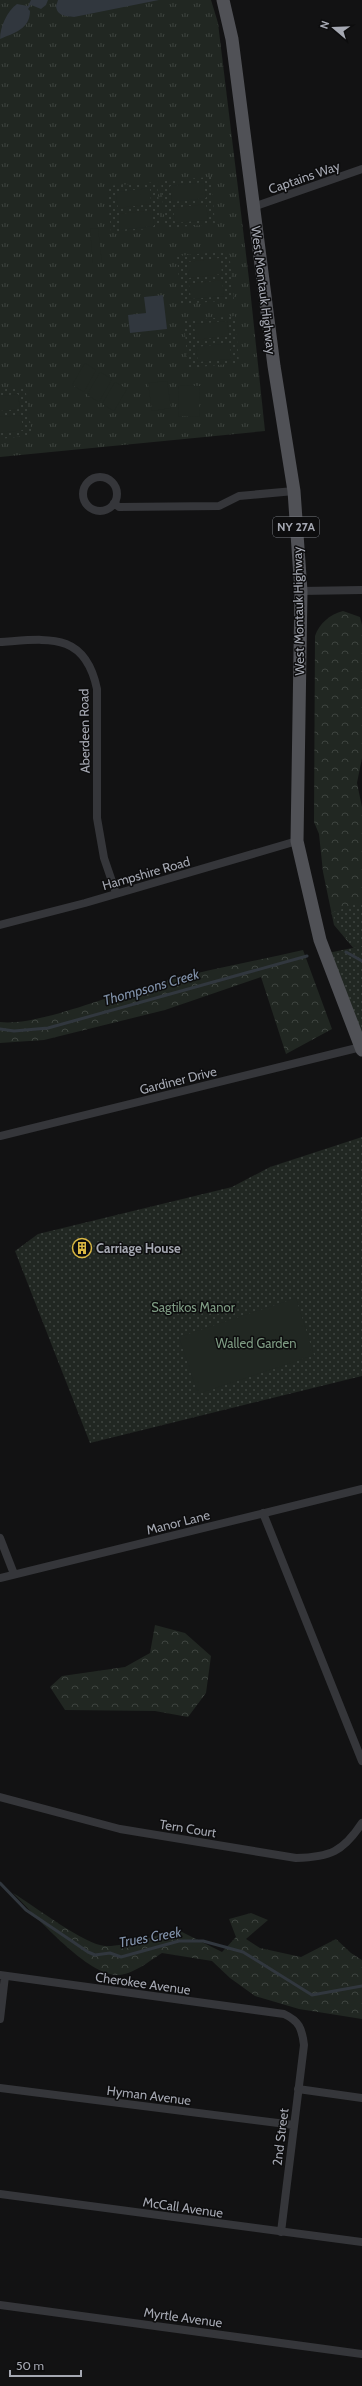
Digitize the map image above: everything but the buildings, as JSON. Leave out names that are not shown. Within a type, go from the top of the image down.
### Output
[{"type":"main road","name":"West Montauk Highway","points":[[222,0],[232,39],[274,366],[294,491],[301,591],[298,841],[320,940],[361,1048]]},
{"type":"street","name":"Captains Way","points":[[253,207],[362,169]]},
{"type":"street","points":[[96,477],[109,480],[116,490],[114,503],[103,510],[90,508],[83,497],[86,485],[96,477]]},
{"type":"street","points":[[114,503],[119,507],[219,506],[239,496],[294,491]]},
{"type":"street","points":[[301,591],[362,590]]},
{"type":"street","name":"Aberdeen Road","points":[[0,642],[56,641],[71,646],[84,656],[93,669],[97,689],[97,818],[104,858],[116,893]]},
{"type":"street","name":"Hampshire Road","points":[[0,925],[298,841]]},
{"type":"street","name":"Gardiner Drive","points":[[0,1136],[361,1048]]},
{"type":"street","name":"Manor Lane","points":[[0,1578],[362,1489]]},
{"type":"street","points":[[263,1513],[362,1761]]},
{"type":"street","points":[[0,1538],[14,1574]]},
{"type":"street","name":"Tern Court","points":[[0,1797],[120,1830],[296,1858],[322,1857],[341,1849],[362,1824]]},
{"type":"street","points":[[0,2019],[3,1976]]},
{"type":"street","name":"Cherokee Avenue","points":[[3,1976],[284,2014],[296,2020],[303,2030],[304,2044]]},
{"type":"street","name":"2nd Street","points":[[281,2232],[304,2044]]},
{"type":"street","name":"Hyman Avenue","points":[[0,2088],[294,2125]]},
{"type":"street","points":[[298,2089],[362,2098]]},
{"type":"street","name":"McCall Avenue","points":[[0,2194],[362,2242]]},
{"type":"street","name":"Myrtle Avenue","points":[[0,2305],[362,2354]]},
{"type":"green space","points":[[0,0],[211,0],[218,23],[249,279],[265,431],[0,457]]},
{"type":"green space","points":[[211,177],[215,224],[165,228],[161,181]]},
{"type":"green space","points":[[157,182],[161,228],[111,232],[107,186]]},
{"type":"green space","points":[[204,182],[206,198],[172,202],[170,186]]},
{"type":"green space","points":[[150,188],[151,204],[118,208],[116,192]]},
{"type":"green space","points":[[206,204],[208,220],[175,223],[173,208]]},
{"type":"green space","points":[[152,210],[154,226],[120,230],[119,214]]},
{"type":"green space","points":[[98,228],[102,263],[93,263],[90,229]]},
{"type":"green space","points":[[229,251],[234,300],[181,304],[177,256]]},
{"type":"green space","points":[[220,258],[222,274],[189,278],[187,262]]},
{"type":"green space","points":[[222,280],[224,296],[191,299],[189,284]]},
{"type":"green space","points":[[235,316],[239,363],[188,368],[184,321]]},
{"type":"green space","points":[[227,321],[229,336],[196,340],[194,324]]},
{"type":"green space","points":[[230,343],[231,359],[198,362],[196,347]]},
{"type":"green space","points":[[85,363],[96,370],[84,392],[72,385]]},
{"type":"green space","points":[[100,372],[112,379],[99,402],[87,395]]},
{"type":"green space","points":[[167,381],[171,408],[152,411],[148,383]]},
{"type":"green space","points":[[115,382],[127,389],[114,411],[102,404]]},
{"type":"green space","points":[[179,385],[200,386],[199,417],[178,416]]},
{"type":"green space","points":[[25,386],[32,435],[0,439],[0,390]]},
{"type":"green space","points":[[18,394],[20,409],[0,411],[0,396]]},
{"type":"green space","points":[[21,415],[23,430],[0,433],[0,417]]},
{"type":"green space","points":[[343,611],[360,617],[362,625],[362,758],[357,783],[362,807],[362,1000],[355,950],[334,925],[323,872],[319,834],[314,822],[315,636],[319,627],[329,617]]},
{"type":"green space","points":[[362,902],[362,942],[350,944],[331,913]]},
{"type":"green space","points":[[362,946],[362,1054],[323,954]]},
{"type":"green space","points":[[303,950],[332,1029],[286,1054],[261,977],[165,1010],[44,1040],[0,1043],[0,1022],[31,1020],[49,1016],[156,983]]},
{"type":"green space","name":"Sagtikos Manor","points":[[362,1137],[362,1376],[90,1443],[15,1251],[38,1234],[232,1187],[270,1167]]},
{"type":"green space","name":"Walled Garden","points":[[296,1298],[314,1355],[198,1394],[179,1337]]},
{"type":"green space","points":[[155,1625],[185,1633],[211,1656],[206,1693],[188,1717],[155,1711],[65,1710],[50,1687],[62,1676],[125,1667],[150,1653]]},
{"type":"green space","points":[[13,1893],[72,1932],[96,1944],[105,1946],[131,1943],[176,1929],[222,1952],[236,1937],[229,1919],[251,1913],[268,1920],[246,1939],[260,1948],[301,1957],[336,1939],[351,1953],[362,1960],[362,2019],[299,2009],[255,1996],[230,1978],[212,1961],[162,1953],[134,1971],[128,1973],[115,1975],[103,1972],[75,1954]]},
{"type":"shaded area","points":[[31,0],[48,0],[46,5],[41,9],[31,5],[28,9],[30,11],[29,17],[24,26],[20,30],[0,39],[3,24],[13,7],[17,4],[28,6]]},
{"type":"shaded area","points":[[58,0],[159,0],[74,17],[62,15],[58,12],[56,6]]},
{"type":"shaded area","points":[[163,295],[167,329],[130,333],[128,315],[146,313],[144,297]]},
{"type":"waterway","name":"Thompsons Creek","points":[[346,952],[362,961]]},
{"type":"waterway","name":"Thompsons Creek","points":[[0,1029],[14,1031],[48,1028],[307,956]]},
{"type":"waterway","name":"Trues Creek","points":[[0,1883],[26,1910],[88,1952],[95,1955],[110,1953],[121,1957],[179,1941],[203,1941],[243,1952],[312,1995],[362,1986]]},
{"type":"place","name":"Carriage House","points":[[82,1248]]}]
